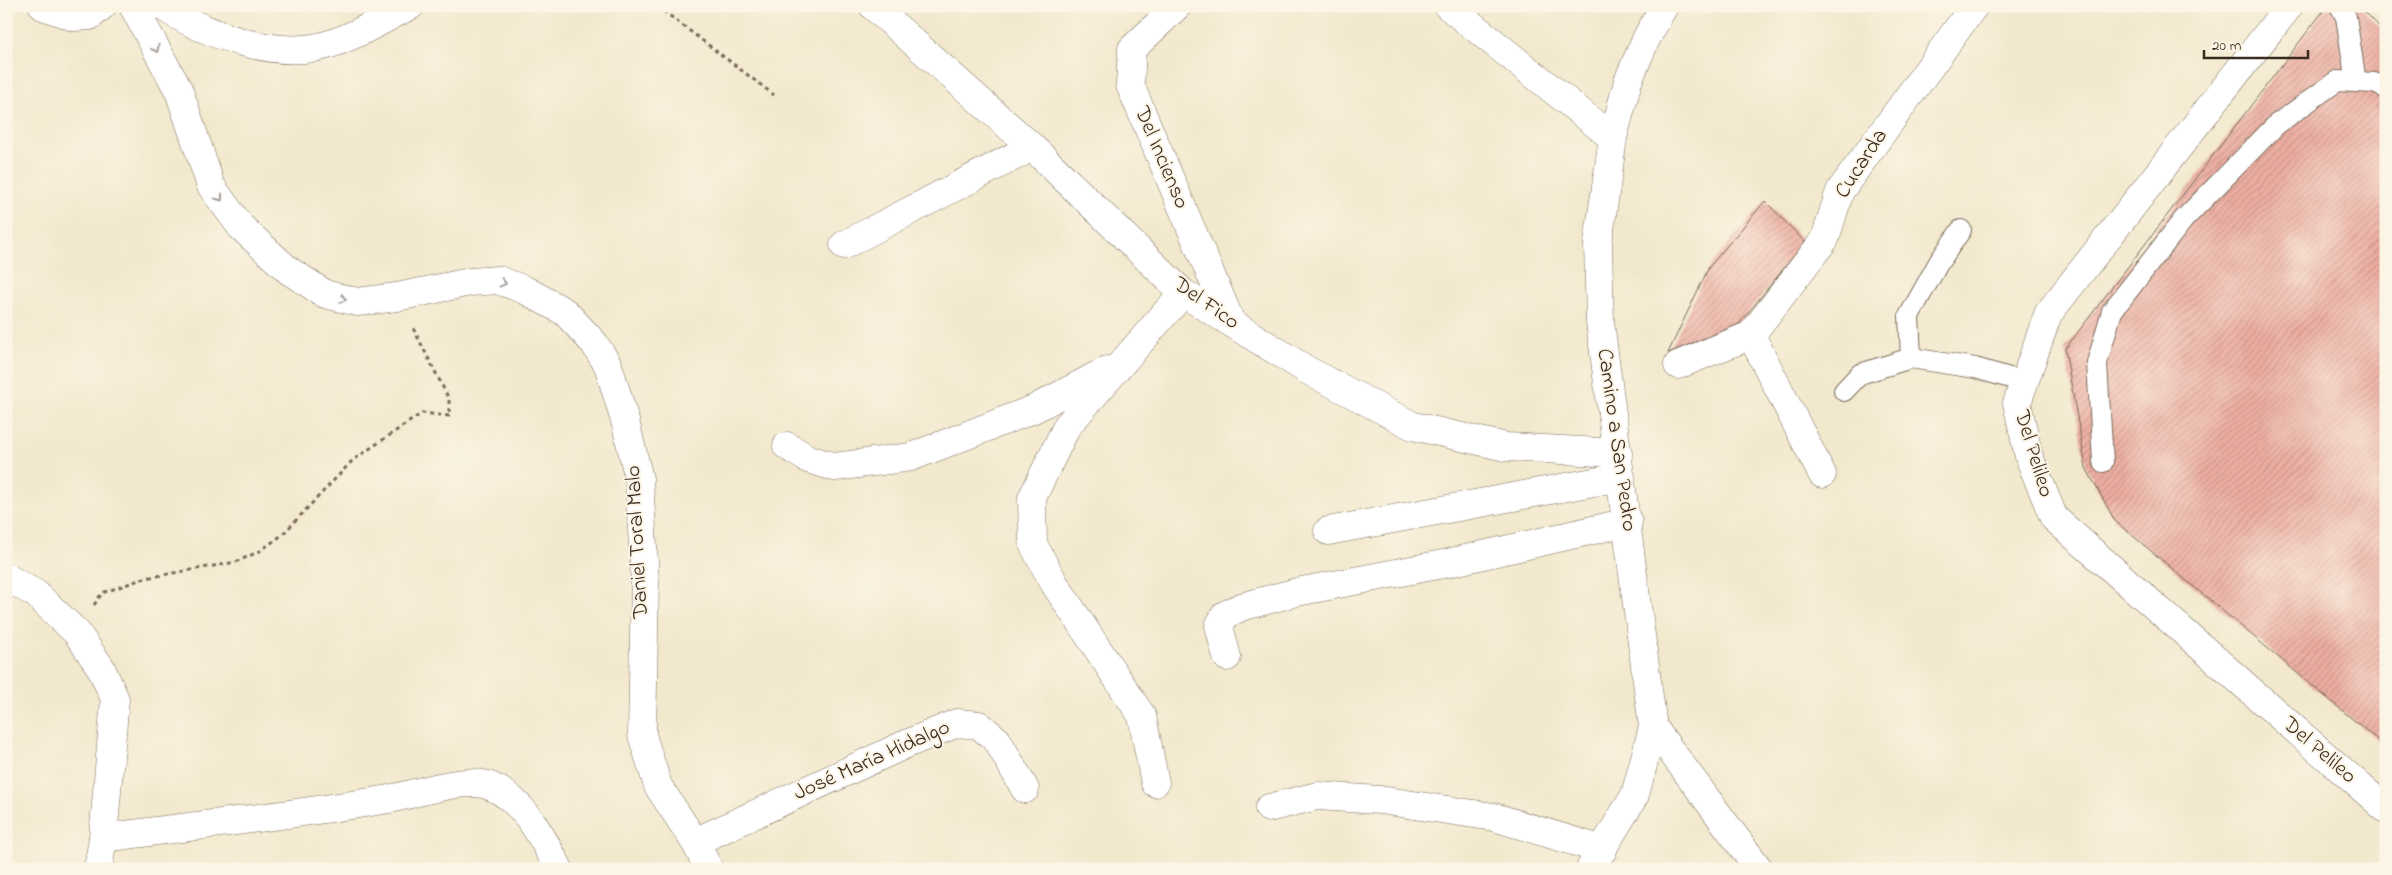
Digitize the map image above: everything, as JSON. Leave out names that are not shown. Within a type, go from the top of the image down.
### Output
[{"type":"street","points":[[43,6],[74,17],[90,16],[102,6]]},
{"type":"street","name":"Daniel Toral Malo","points":[[133,6],[178,91],[211,186],[241,227],[288,270],[325,294],[357,302],[398,297],[470,282],[498,280],[525,290],[565,312],[594,343],[608,365],[625,421],[639,479],[645,580],[642,735],[658,786],[695,842],[709,869]]},
{"type":"street","points":[[162,6],[184,20],[218,35],[285,49],[313,48],[333,43],[410,6]]},
{"type":"street","name":"Del Fico","points":[[873,6],[1032,147],[1183,293],[1307,370],[1413,426],[1506,447],[1620,465]]},
{"type":"street","name":"Del Incienso","points":[[1177,6],[1132,49],[1130,85],[1231,322]]},
{"type":"street","points":[[1448,6],[1612,138]]},
{"type":"street","name":"Camino a San Pedro","points":[[1596,859],[1635,795],[1653,727],[1628,522],[1600,322],[1598,276],[1601,206],[1612,138],[1628,81],[1646,39],[1664,6]]},
{"type":"street","name":"Cucarda","points":[[1751,335],[1825,239],[1840,191],[1974,6]]},
{"type":"street","name":"Del Pelileo","points":[[2289,6],[2048,314],[2017,403],[2029,457],[2054,518],[2386,810]]},
{"type":"street","points":[[844,245],[1032,147]]},
{"type":"street","points":[[1155,783],[1142,716],[1054,583],[1033,544],[1032,498],[1067,426],[1183,293]]},
{"type":"street","points":[[1678,365],[1751,335],[1822,474]]},
{"type":"street","points":[[787,446],[808,459],[835,466],[911,457],[1034,409],[1122,363]]},
{"type":"street","points":[[1328,531],[1620,465]]},
{"type":"street","points":[[1227,657],[1219,626],[1225,615],[1241,607],[1297,592],[1448,563],[1628,522]]},
{"type":"street","points":[[6,577],[36,594],[77,632],[101,668],[115,699],[104,838],[98,869]]},
{"type":"street","name":"José María Hidalgo","points":[[695,842],[904,745],[956,723],[979,725],[997,740],[1025,789]]},
{"type":"street","points":[[1653,727],[1759,869]]},
{"type":"street","points":[[104,838],[389,799],[466,783],[490,785],[511,799],[535,826],[559,869]]},
{"type":"street","points":[[1269,808],[1317,796],[1380,800],[1494,817],[1596,859]]},
{"type":"lane","points":[[2340,6],[2346,17],[2356,82]]},
{"type":"lane","points":[[2103,462],[2097,363],[2112,311],[2184,219],[2277,124],[2337,81],[2374,83],[2386,88]]},
{"type":"lane","points":[[1911,358],[1909,316],[1939,262],[1960,230]]},
{"type":"lane","points":[[1844,391],[1860,374],[1911,358],[1974,368],[2024,382]]},
{"type":"path","points":[[657,6],[774,95]]},
{"type":"path","points":[[77,632],[102,593],[145,578],[236,562],[260,551],[282,535],[312,501],[353,460],[422,413],[449,416],[449,399],[398,297]]},
{"type":"building","points":[[2327,6],[2359,6],[2386,33],[2386,735],[2380,742],[2115,521],[2086,468],[2065,349]]},
{"type":"building","points":[[1765,201],[1805,242],[1739,324],[1668,353],[1709,267]]}]
